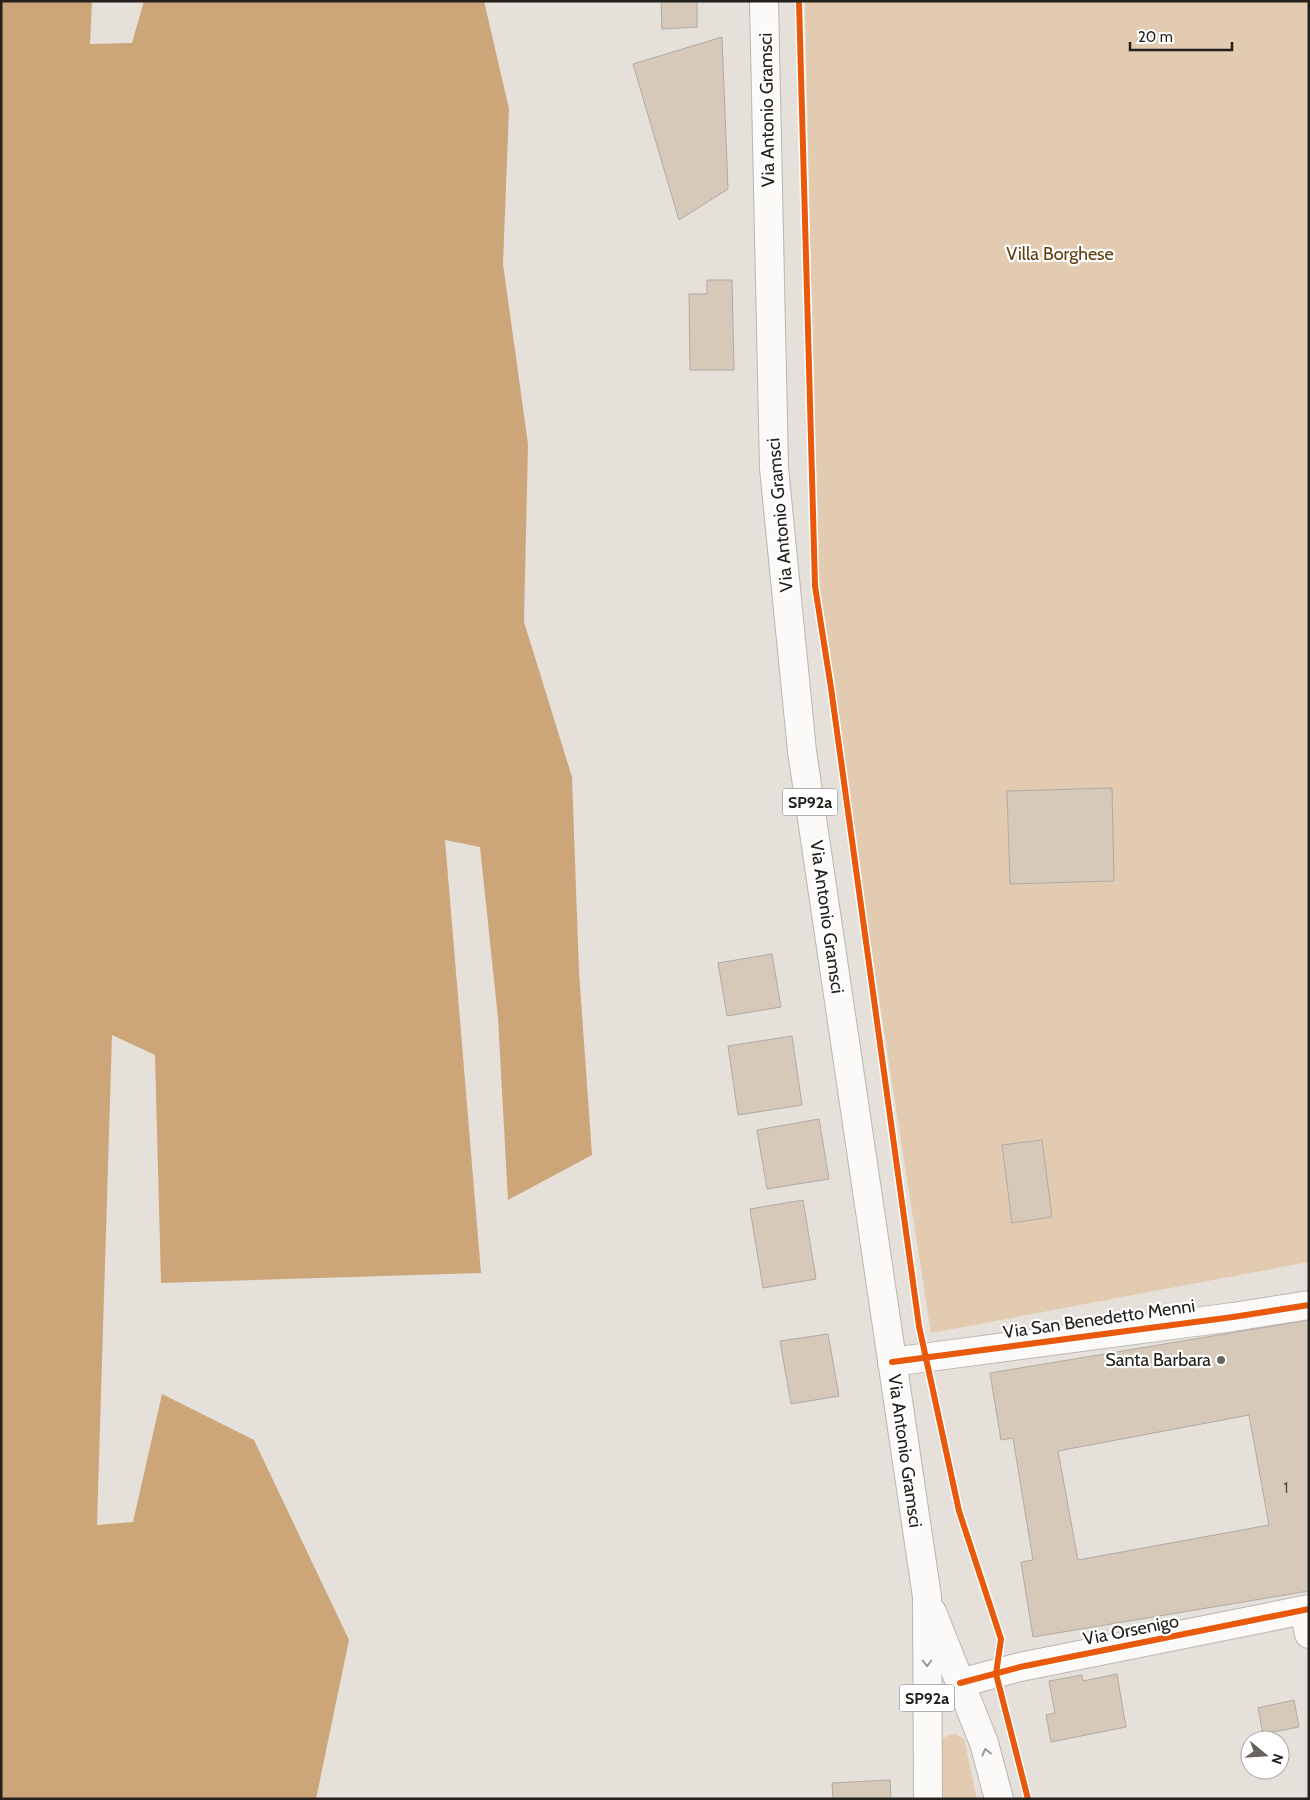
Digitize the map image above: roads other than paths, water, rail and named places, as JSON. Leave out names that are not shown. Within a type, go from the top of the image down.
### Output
[{"type":"main road","name":"Via Antonio Gramsci","points":[[764,1],[774,468],[802,751],[926,1597],[928,1799]]},
{"type":"main road","name":"Via San Benedetto Menni","points":[[892,1362],[1233,1317],[1309,1305]]},
{"type":"main road","points":[[926,1597],[984,1743],[999,1799]]},
{"type":"main road","name":"Via Orsenigo","points":[[960,1683],[1020,1667],[1307,1618]]},
{"type":"place","name":"Santa Barbara","points":[[1221,1360]]},
{"type":"park label","name":"Villa Borghese","points":[[1060,254]]}]
